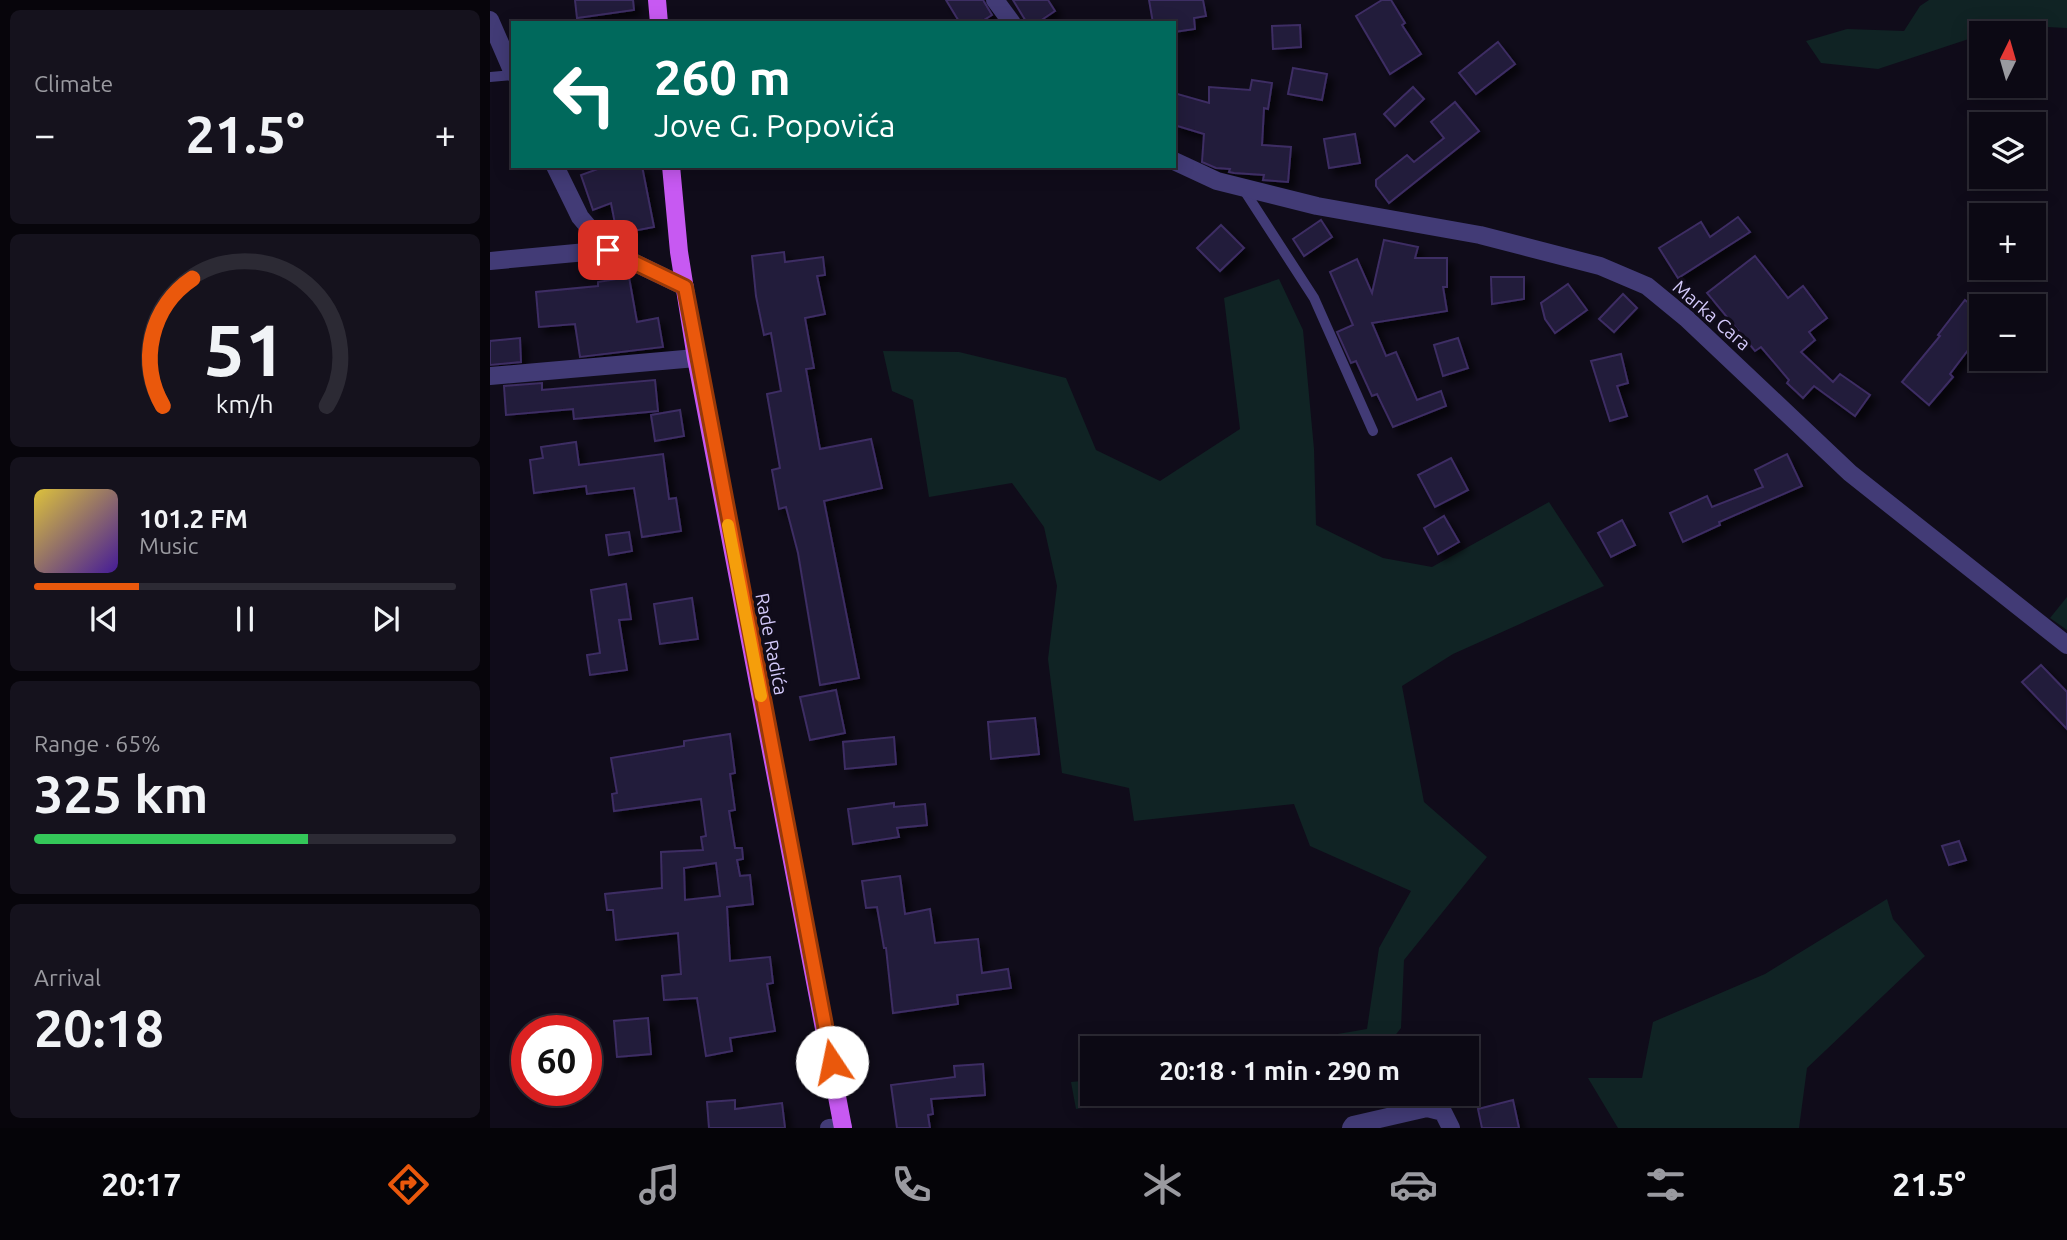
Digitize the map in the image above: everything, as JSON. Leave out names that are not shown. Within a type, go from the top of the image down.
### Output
[{"type":"main road","points":[[657,0],[659,21]]},
{"type":"main road","name":"Rade Radića","points":[[671,168],[696,358],[838,1128]]},
{"type":"street","points":[[995,0],[1011,21]]},
{"type":"street","points":[[490,20],[511,69]]},
{"type":"street","name":"Marka Cara","points":[[1176,162],[1217,181],[1317,206],[1518,244],[1600,266],[1647,286],[1706,336],[1850,473],[2067,645]]},
{"type":"street","points":[[556,168],[580,217],[608,250],[685,287]]},
{"type":"street","points":[[490,261],[608,250]]},
{"type":"street","points":[[490,376],[696,358]]},
{"type":"street","points":[[1351,1128],[1353,1125],[1427,1108],[1443,1112],[1451,1128]]},
{"type":"lane","points":[[490,77],[511,74]]},
{"type":"lane","points":[[1242,187],[1314,298],[1373,431]]},
{"type":"green space","points":[[1929,0],[2067,0],[2067,28],[2046,27],[2046,21],[1969,21],[1969,39],[1878,69],[1821,63],[1806,41],[1847,29],[1904,31],[1920,6]]},
{"type":"green space","points":[[1279,279],[1303,330],[1314,449],[1316,525],[1383,558],[1432,567],[1549,502],[1604,586],[1453,654],[1402,686],[1424,802],[1487,857],[1404,960],[1401,1028],[1395,1036],[1326,1036],[1367,1029],[1379,948],[1411,891],[1310,846],[1294,804],[1134,821],[1129,788],[1062,773],[1048,659],[1057,586],[1044,527],[1012,483],[929,497],[913,400],[892,391],[883,351],[959,352],[1066,378],[1096,450],[1160,481],[1240,429],[1224,298]]},
{"type":"green space","points":[[2067,597],[2067,630],[2050,618]]},
{"type":"green space","points":[[1887,899],[1893,919],[1925,956],[1807,1068],[1799,1128],[1618,1128],[1588,1078],[1642,1078],[1653,1022],[1765,974]]},
{"type":"green space","points":[[1080,1081],[1080,1106],[1095,1106],[1076,1109],[1071,1082]]},
{"type":"building","points":[[575,0],[633,0],[634,10],[577,18]]},
{"type":"building","points":[[946,0],[983,0],[992,15],[982,21],[959,21]]},
{"type":"building","points":[[1013,0],[1048,0],[1055,11],[1040,21],[1026,21]]},
{"type":"building","points":[[1149,0],[1203,0],[1206,16],[1194,18],[1195,29],[1176,32],[1176,21],[1153,21]]},
{"type":"building","points":[[1382,0],[1391,0],[1405,23],[1402,25],[1421,54],[1390,74],[1356,16]]},
{"type":"building","points":[[1300,25],[1301,47],[1273,49],[1272,26]]},
{"type":"building","points":[[1498,42],[1515,64],[1476,94],[1459,73]]},
{"type":"building","points":[[1293,68],[1327,74],[1322,100],[1288,94]]},
{"type":"building","points":[[1252,80],[1272,83],[1268,109],[1264,108],[1262,145],[1291,147],[1288,182],[1263,180],[1264,175],[1229,172],[1230,169],[1216,168],[1202,162],[1204,134],[1176,126],[1176,94],[1209,103],[1209,87],[1250,90]]},
{"type":"building","points":[[1413,87],[1424,99],[1395,126],[1384,114]]},
{"type":"building","points":[[1455,102],[1479,131],[1389,203],[1376,186],[1376,180],[1407,155],[1414,162],[1444,138],[1431,122]]},
{"type":"building","points":[[1355,134],[1360,163],[1329,168],[1324,139]]},
{"type":"building","points":[[600,168],[642,168],[654,227],[617,234],[611,203],[593,210],[581,175]]},
{"type":"building","points":[[1738,217],[1750,232],[1678,278],[1659,248],[1701,222],[1710,237]]},
{"type":"building","points":[[1321,220],[1332,237],[1304,256],[1293,239]]},
{"type":"building","points":[[1221,225],[1244,248],[1220,271],[1197,248]]},
{"type":"building","points":[[1384,240],[1418,247],[1415,258],[1447,258],[1447,287],[1443,287],[1447,311],[1372,323],[1386,356],[1396,352],[1417,400],[1441,391],[1446,406],[1393,427],[1377,394],[1372,396],[1356,361],[1351,363],[1337,332],[1353,325],[1330,272],[1357,259],[1372,293]]},
{"type":"building","points":[[784,252],[785,262],[823,257],[825,275],[817,276],[825,314],[805,318],[814,368],[806,369],[820,449],[871,439],[882,488],[824,501],[859,678],[820,685],[798,553],[786,507],[779,509],[772,470],[780,468],[767,394],[781,391],[771,333],[764,335],[752,256]]},
{"type":"building","points":[[1755,256],[1788,298],[1803,286],[1827,318],[1809,332],[1815,340],[1801,352],[1833,382],[1840,374],[1870,395],[1855,416],[1814,386],[1803,398],[1787,383],[1789,380],[1761,347],[1755,351],[1707,293]]},
{"type":"building","points":[[629,277],[637,322],[658,318],[663,347],[580,357],[575,324],[539,327],[536,292],[598,286],[598,282]]},
{"type":"building","points":[[1491,277],[1524,277],[1524,299],[1492,304]]},
{"type":"building","points":[[1568,284],[1587,310],[1555,333],[1545,319],[1541,303]]},
{"type":"building","points":[[1623,294],[1637,308],[1614,332],[1599,319]]},
{"type":"building","points":[[1965,300],[1969,303],[1969,349],[1950,374],[1953,377],[1929,405],[1902,382],[1940,336],[1938,335]]},
{"type":"building","points":[[520,338],[521,362],[490,365],[490,341]]},
{"type":"building","points":[[1458,338],[1468,368],[1443,376],[1434,345]]},
{"type":"building","points":[[1621,354],[1628,383],[1617,386],[1627,416],[1610,421],[1591,361]]},
{"type":"building","points":[[655,380],[658,411],[574,419],[573,409],[506,415],[504,386],[542,383],[542,390]]},
{"type":"building","points":[[680,410],[684,436],[655,441],[651,415]]},
{"type":"building","points":[[576,442],[579,465],[663,454],[669,499],[676,498],[681,531],[642,537],[634,488],[587,494],[586,486],[534,493],[530,460],[543,458],[541,447]]},
{"type":"building","points":[[1787,454],[1802,486],[1719,522],[1720,525],[1683,542],[1670,513],[1707,496],[1712,507],[1763,487],[1755,470]]},
{"type":"building","points":[[1451,458],[1468,490],[1435,507],[1418,475]]},
{"type":"building","points":[[1444,516],[1459,542],[1438,554],[1424,528]]},
{"type":"building","points":[[1622,520],[1635,545],[1611,557],[1598,533]]},
{"type":"building","points":[[629,532],[632,551],[609,555],[606,535]]},
{"type":"building","points":[[626,584],[631,619],[619,620],[627,670],[590,675],[587,655],[600,653],[591,590]]},
{"type":"building","points":[[692,598],[698,639],[660,644],[654,604]]},
{"type":"building","points":[[2041,665],[2067,692],[2067,729],[2022,682]]},
{"type":"building","points":[[836,690],[845,733],[810,740],[800,697]]},
{"type":"building","points":[[1035,718],[1039,754],[991,759],[988,722]]},
{"type":"building","points":[[730,734],[735,773],[730,774],[735,810],[729,811],[735,848],[742,848],[743,859],[737,860],[740,876],[750,875],[753,904],[727,907],[730,961],[770,957],[773,983],[767,984],[775,1031],[730,1038],[732,1051],[706,1056],[697,998],[664,1000],[662,976],[681,974],[678,933],[616,940],[613,910],[607,910],[605,894],[662,888],[661,852],[703,850],[701,837],[706,836],[701,799],[614,811],[612,794],[617,793],[611,758],[684,746],[684,741]],"holes":[[[716,863],[720,896],[685,900],[684,868]]]},
{"type":"building","points":[[894,737],[896,764],[845,769],[843,742]]},
{"type":"building","points":[[894,803],[894,807],[925,804],[927,825],[897,828],[899,837],[853,844],[848,809]]},
{"type":"building","points":[[1959,841],[1966,860],[1949,865],[1942,846]]},
{"type":"building","points":[[900,876],[905,914],[930,909],[935,943],[978,939],[982,973],[1008,969],[1011,988],[957,995],[958,1004],[893,1013],[886,948],[877,907],[866,908],[862,881]]},
{"type":"building","points":[[648,1018],[651,1054],[617,1057],[614,1021]]},
{"type":"building","points":[[983,1064],[985,1095],[931,1099],[933,1114],[928,1115],[930,1128],[897,1128],[891,1085],[955,1077],[954,1066]]},
{"type":"building","points":[[735,1100],[735,1109],[782,1103],[785,1128],[709,1128],[707,1102]]},
{"type":"building","points":[[1513,1100],[1519,1128],[1482,1128],[1478,1109]]},
{"type":"slow traffic","points":[[728,525],[761,696]]},
{"type":"route","points":[[608,250],[685,287],[700,382],[832,1062]]}]
